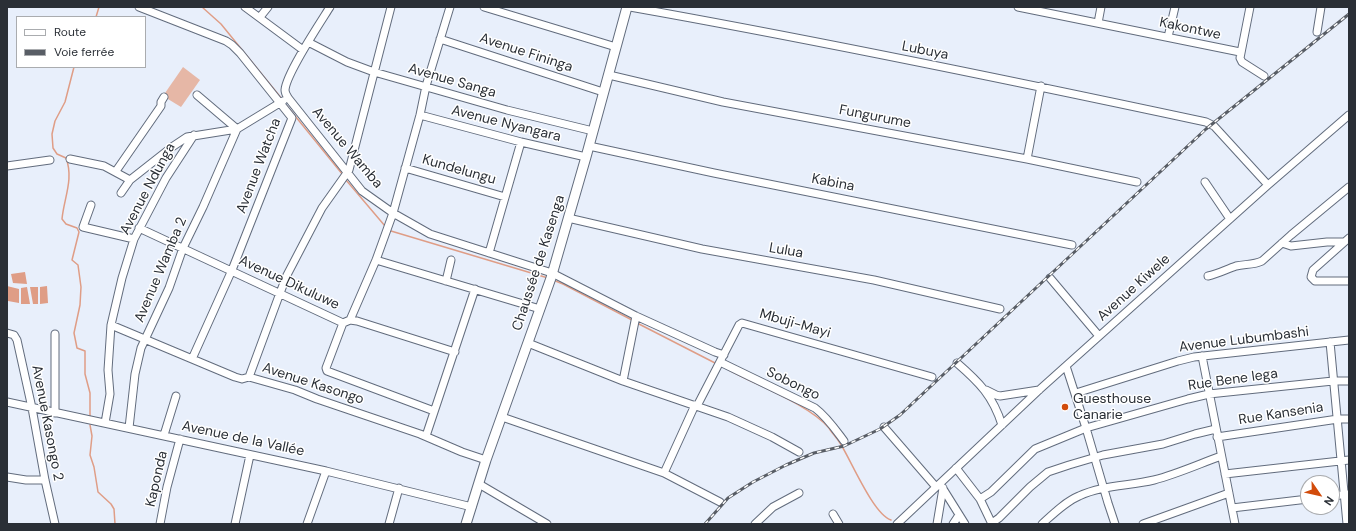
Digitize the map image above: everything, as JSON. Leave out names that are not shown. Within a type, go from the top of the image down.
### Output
[{"type":"main road","name":"Chaussée de Kasenga","points":[[466,524],[486,460],[550,278],[628,7]]},
{"type":"street","name":"Avenue Watcha","points":[[139,7],[226,41],[232,45],[291,115],[292,119],[232,270],[192,359]]},
{"type":"street","points":[[245,7],[304,50]]},
{"type":"street","points":[[260,17],[268,7]]},
{"type":"street","points":[[121,193],[130,180],[187,136],[237,129],[289,99],[286,92],[287,83],[308,42],[330,7]]},
{"type":"street","points":[[249,377],[280,293],[322,208],[345,176],[352,161],[392,7]]},
{"type":"street","points":[[350,320],[376,260],[392,213],[420,115],[426,86],[450,7]]},
{"type":"street","points":[[484,7],[616,47]]},
{"type":"street","name":"Lubuya","points":[[628,7],[704,20],[1041,86],[1206,122],[1214,126],[1268,185]]},
{"type":"street","name":"Kakontwe","points":[[1021,7],[1240,52]]},
{"type":"street","points":[[1098,23],[1101,7]]},
{"type":"street","points":[[1168,37],[1175,7]]},
{"type":"street","points":[[1250,7],[1240,52],[1240,59],[1242,62],[1264,76]]},
{"type":"street","points":[[1317,32],[1321,7]]},
{"type":"street","name":"Avenue Fininga","points":[[440,39],[603,92]]},
{"type":"street","name":"Avenue Sanga","points":[[308,42],[346,62],[374,72],[507,110],[593,131]]},
{"type":"street","name":"Fungurume","points":[[608,75],[723,102],[1027,159],[1138,182]]},
{"type":"street","points":[[1027,159],[1041,86]]},
{"type":"street","points":[[197,95],[237,129]]},
{"type":"street","points":[[116,171],[161,106],[164,97]]},
{"type":"street","name":"Avenue Wamba","points":[[289,99],[345,176],[367,195],[392,213],[430,234],[489,253],[550,278],[724,355]]},
{"type":"street","name":"Avenue Nyangara","points":[[420,115],[521,142],[586,157]]},
{"type":"street","name":"Avenue Kiwele","points":[[897,524],[1039,390],[1268,185],[1349,115]]},
{"type":"street","name":"Avenue Wamba 2","points":[[129,428],[137,363],[145,339],[169,288],[183,248],[203,207],[237,129]]},
{"type":"street","name":"Avenue Ndunga","points":[[105,423],[110,394],[108,370],[111,325],[122,278],[134,239],[166,178],[194,135]]},
{"type":"street","points":[[489,253],[521,142]]},
{"type":"street","name":"Kabina","points":[[589,146],[714,173],[1072,245]]},
{"type":"street","points":[[70,159],[98,164],[116,171],[130,180]]},
{"type":"street","points":[[7,166],[50,160]]},
{"type":"street","name":"Kundelungu","points":[[405,168],[505,197]]},
{"type":"street","points":[[1205,182],[1230,219]]},
{"type":"street","points":[[1208,276],[1242,265],[1257,264],[1262,261],[1349,187]]},
{"type":"street","points":[[91,205],[83,227],[134,239]]},
{"type":"street","name":"Lulua","points":[[568,218],[702,249],[874,280],[1000,309]]},
{"type":"street","name":"Avenue Dikuluwe","points":[[139,228],[343,323],[350,320],[357,320],[455,352]]},
{"type":"street","points":[[1282,243],[1291,246],[1347,240]]},
{"type":"street","points":[[1347,240],[1312,270],[1311,277],[1315,282],[1349,281]]},
{"type":"street","points":[[376,260],[540,309]]},
{"type":"street","points":[[446,281],[451,260]]},
{"type":"street","points":[[1050,278],[1099,336]]},
{"type":"street","points":[[426,436],[475,289]]},
{"type":"street","points":[[623,381],[636,316]]},
{"type":"street","points":[[343,323],[326,370],[434,411]]},
{"type":"street","name":"Mbuji-Mayi","points":[[664,473],[696,406],[739,325],[744,323],[932,377]]},
{"type":"street","name":"Avenue Kasongo","points":[[111,325],[235,377],[242,379],[249,377],[295,390],[426,436],[462,452],[486,460]]},
{"type":"street","name":"Avenue Kasongo 2","points":[[7,333],[14,335],[17,340],[55,524]]},
{"type":"street","points":[[55,334],[55,413]]},
{"type":"street","name":"Avenue Lubumbashi","points":[[1076,393],[1178,360],[1349,340]]},
{"type":"street","points":[[1330,342],[1333,381],[1345,460],[1347,524]]},
{"type":"street","points":[[528,344],[623,381],[754,428],[798,452]]},
{"type":"street","points":[[1202,356],[1235,524]]},
{"type":"street","name":"Sobongo","points":[[720,362],[815,408],[832,424],[844,441]]},
{"type":"street","points":[[957,363],[986,390],[996,395],[1000,396],[1039,390]]},
{"type":"street","points":[[1066,366],[1076,393],[1103,488],[1115,524]]},
{"type":"street","name":"Rue Bene lega","points":[[980,499],[991,492],[1035,449],[1086,428],[1209,394],[1333,381],[1349,381]]},
{"type":"street","points":[[986,390],[997,411],[1002,425]]},
{"type":"street","points":[[164,436],[176,396]]},
{"type":"street","name":"Avenue de la Vallée","points":[[7,402],[326,471],[472,507]]},
{"type":"street","points":[[502,417],[664,473],[720,502]]},
{"type":"street","name":"Rue Kansenia","points":[[1217,437],[1338,419],[1349,419]]},
{"type":"street","points":[[884,427],[939,486],[965,524]]},
{"type":"street","points":[[956,468],[980,499],[992,523],[1048,472],[1095,458],[1163,444],[1216,429]]},
{"type":"street","name":"Kaponda","points":[[160,524],[167,487],[180,439]]},
{"type":"street","points":[[235,524],[250,454]]},
{"type":"street","points":[[1042,524],[1079,495],[1103,488],[1168,476],[1221,456]]},
{"type":"street","points":[[1225,474],[1345,460]]},
{"type":"street","points":[[307,524],[326,471]]},
{"type":"street","points":[[7,477],[26,480],[45,480]]},
{"type":"street","points":[[479,484],[547,524]]},
{"type":"street","points":[[937,524],[939,486]]},
{"type":"street","points":[[388,524],[399,488]]},
{"type":"street","points":[[755,524],[774,507],[799,492]]},
{"type":"street","points":[[1142,524],[1229,493]]},
{"type":"street","points":[[1232,508],[1300,500]]},
{"type":"street","points":[[833,514],[839,524]]},
{"type":"street","points":[[953,524],[959,515]]},
{"type":"shaded area","points":[[183,67],[200,80],[181,107],[163,96]]},
{"type":"shaded area","points":[[25,272],[27,284],[13,283],[11,274]]},
{"type":"shaded area","points":[[7,286],[19,289],[19,303],[8,301]]},
{"type":"shaded area","points":[[47,286],[48,303],[40,304],[40,287]]},
{"type":"shaded area","points":[[27,287],[30,304],[21,304],[21,288]]},
{"type":"shaded area","points":[[30,287],[38,287],[38,304],[33,304]]},
{"type":"waterway","points":[[96,16],[99,7]]},
{"type":"waterway","points":[[202,7],[221,24],[282,99]]},
{"type":"waterway","points":[[74,68],[65,102],[55,121],[52,134],[53,148],[57,154],[66,158],[69,173],[68,188],[62,219],[66,224],[77,228],[79,232],[72,260],[78,265],[81,287],[80,305],[74,333],[77,348],[85,351],[85,374],[90,393],[90,416]]},
{"type":"waterway","points":[[287,106],[343,175]]},
{"type":"waterway","points":[[346,180],[385,226]]},
{"type":"waterway","points":[[391,231],[548,278]]},
{"type":"waterway","points":[[553,280],[632,320]]},
{"type":"waterway","points":[[637,323],[717,364]]},
{"type":"waterway","points":[[729,370],[796,403],[820,419],[840,443],[863,486],[877,508],[884,516],[891,520]]},
{"type":"waterway","points":[[90,425],[92,436],[90,455],[94,467],[98,492],[111,504],[114,509],[115,524]]},
{"type":"railway","points":[[705,524],[728,498],[753,482],[814,453],[844,446],[880,429],[900,415],[1206,129],[1349,14]]},
{"type":"place","name":"Guesthouse Canarie","points":[[1065,407]]}]
